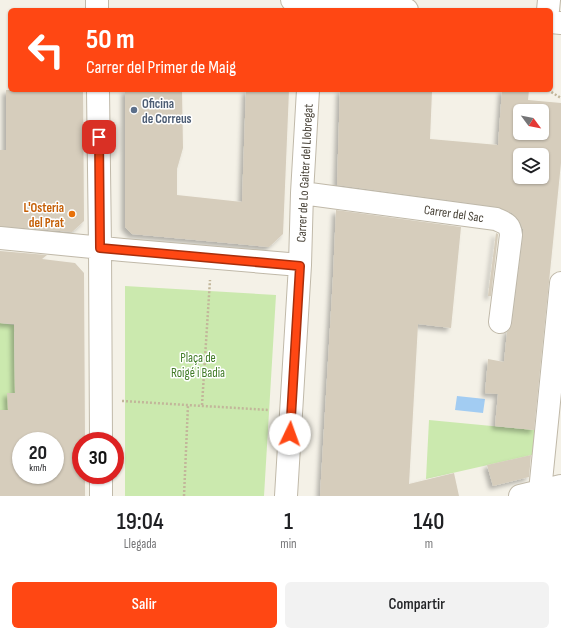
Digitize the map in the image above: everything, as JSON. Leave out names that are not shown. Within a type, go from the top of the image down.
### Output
[{"type":"street","points":[[307,3],[378,8]]},
{"type":"street","points":[[98,92],[101,432]]},
{"type":"street","name":"Carrer de Lo Gaiter del Llobregat","points":[[286,496],[300,266],[302,193],[308,92]]},
{"type":"street","name":"Carrer del Sac","points":[[302,193],[496,219],[505,223],[510,229],[511,235],[500,322]]},
{"type":"street","points":[[0,238],[300,266]]},
{"type":"street","points":[[520,496],[551,488],[561,283]]},
{"type":"street","points":[[101,484],[101,496]]},
{"type":"path","points":[[551,92],[561,98]]},
{"type":"path","points":[[202,405],[210,278]]},
{"type":"path","points":[[120,400],[274,410]]},
{"type":"path","points":[[184,496],[188,405]]},
{"type":"green space","name":"Plaça de Roigé i Badia","points":[[125,286],[276,295],[264,496],[125,496]]},
{"type":"green space","points":[[0,323],[15,325],[16,332],[14,332],[15,393],[0,433]]},
{"type":"green space","points":[[429,420],[535,430],[532,455],[426,479]]},
{"type":"water","points":[[457,396],[485,399],[483,413],[455,410]]},
{"type":"building","points":[[6,90],[8,90],[8,92],[83,92],[84,221],[72,232],[0,226],[0,150],[6,150]]},
{"type":"building","points":[[125,92],[182,92],[183,148],[177,169],[177,195],[242,202],[246,92],[289,92],[283,234],[269,247],[132,234],[125,227]]},
{"type":"building","points":[[340,92],[432,92],[430,139],[498,145],[502,92],[529,92],[528,100],[561,103],[561,163],[534,430],[495,426],[498,394],[485,393],[488,359],[504,362],[507,332],[512,324],[523,229],[520,222],[512,213],[498,207],[337,185]]},
{"type":"building","points":[[336,210],[461,227],[451,328],[418,324],[409,484],[454,473],[459,496],[320,496]]},
{"type":"building","points":[[496,233],[498,235],[491,296],[488,296]]},
{"type":"building","points":[[0,251],[47,255],[42,259],[75,263],[84,273],[85,432],[72,432],[72,484],[85,484],[85,496],[0,496],[0,410],[8,410],[7,393],[15,393],[14,324],[0,323]]},
{"type":"building","points":[[531,455],[529,477],[493,486],[487,465]]},
{"type":"place","name":"Oficina de Correus","points":[[134,110]]},
{"type":"place","name":"L'Osteria del Prat","points":[[72,214]]},
{"type":"route","points":[[99,137],[100,248],[300,266],[290,434]]}]
